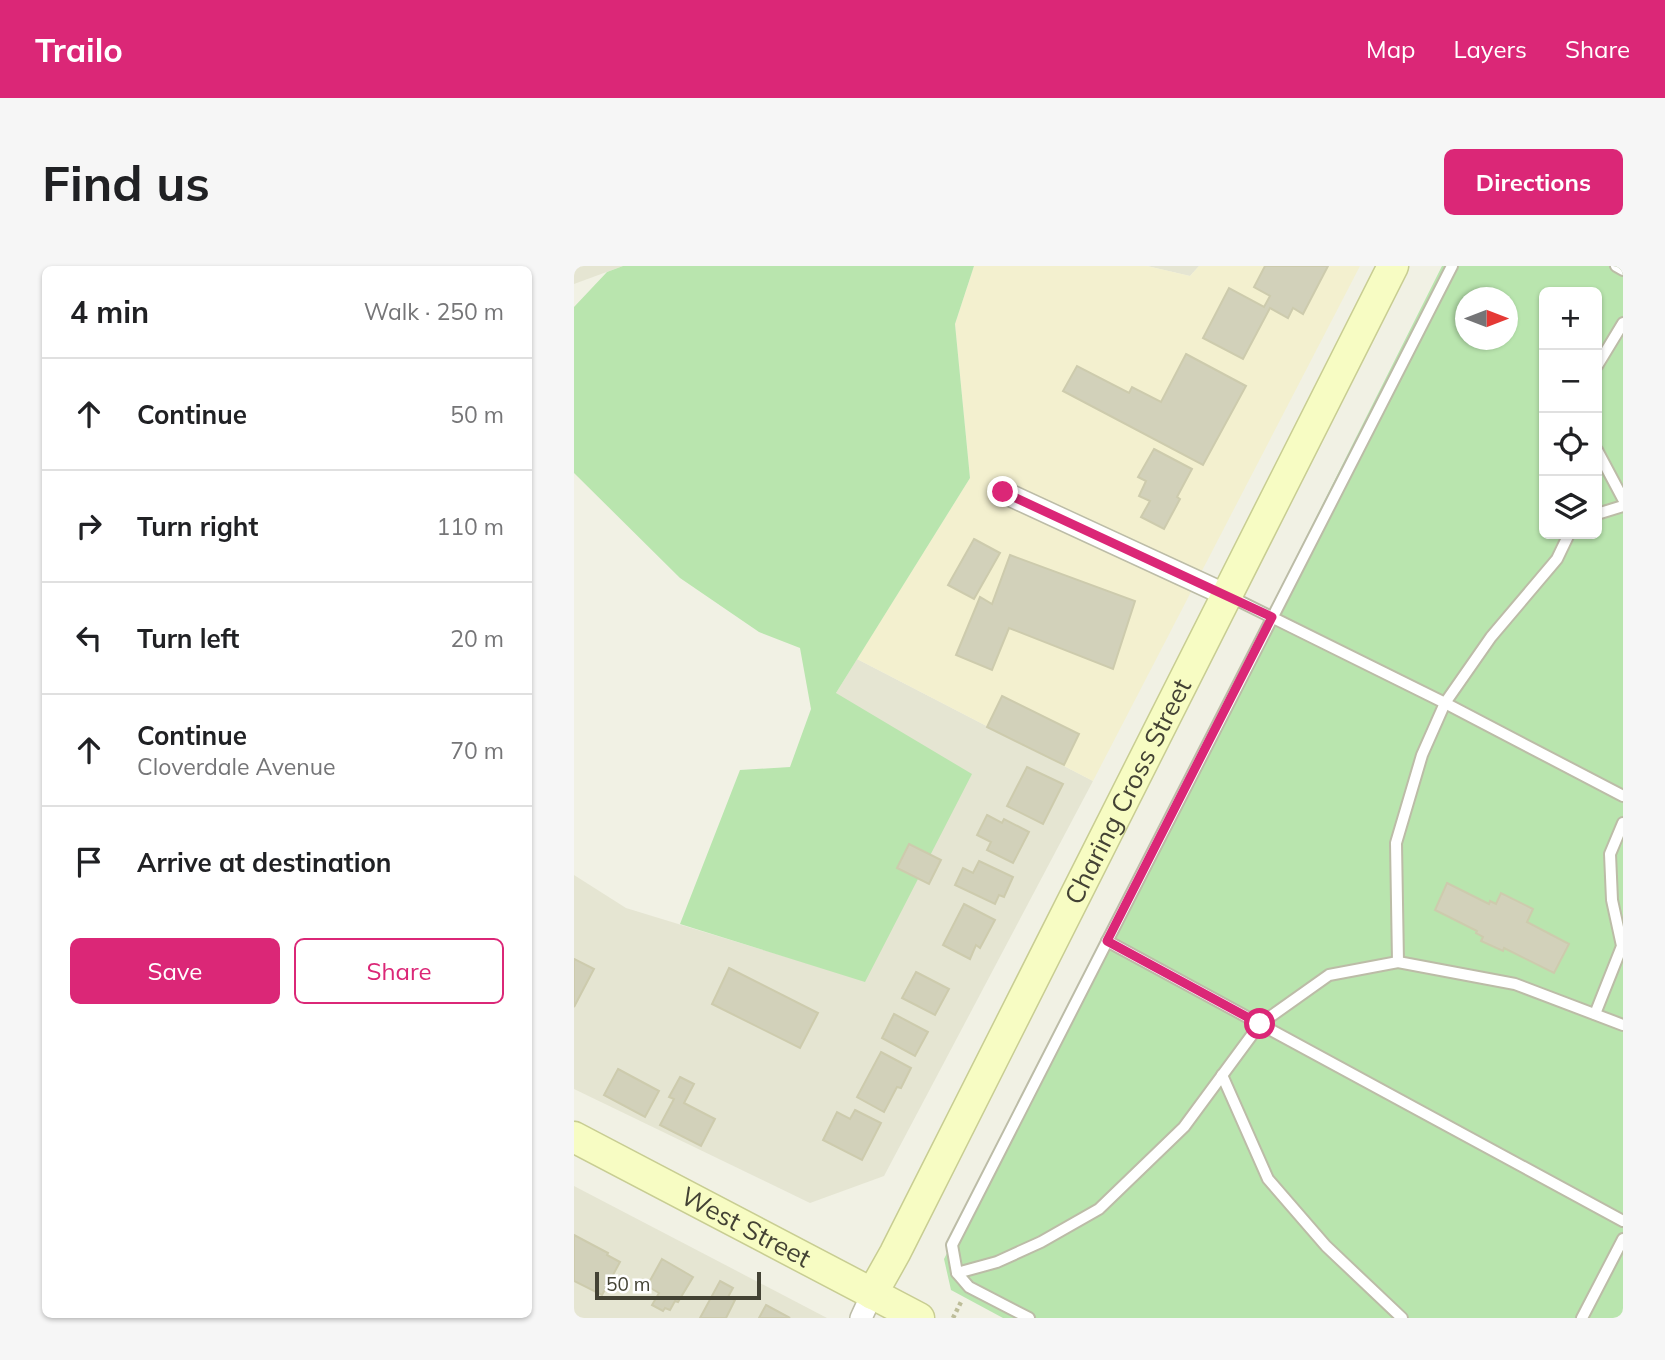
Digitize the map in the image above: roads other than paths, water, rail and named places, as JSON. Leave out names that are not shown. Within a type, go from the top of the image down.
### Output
[{"type":"main road","name":"Charing Cross Street","points":[[866,1306],[1393,266]]},
{"type":"main road","name":"West Street","points":[[574,1137],[866,1306],[919,1318]]},
{"type":"street","points":[[1003,492],[1226,595]]},
{"type":"lane","points":[[1029,1318],[969,1287],[957,1273],[952,1245],[1451,266]]},
{"type":"lane","points":[[1616,266],[1623,270]]},
{"type":"lane","points":[[1602,358],[1623,323]]},
{"type":"lane","points":[[1602,459],[1623,499]]},
{"type":"lane","points":[[1602,512],[1623,506]]},
{"type":"lane","points":[[1398,962],[1396,843],[1422,755],[1445,703],[1491,637],[1557,559],[1567,539]]},
{"type":"lane","points":[[1226,595],[1445,703],[1623,796]]},
{"type":"lane","points":[[1595,1014],[1622,946],[1612,900],[1610,854],[1623,823]]},
{"type":"lane","points":[[1107,941],[1623,1221]]},
{"type":"lane","points":[[957,1273],[1008,1257],[1041,1242],[1099,1209],[1184,1127],[1260,1024],[1329,975],[1398,962],[1516,984],[1623,1024]]},
{"type":"lane","points":[[1222,1075],[1269,1179],[1326,1247],[1402,1318]]},
{"type":"lane","points":[[1582,1318],[1623,1239]]}]
